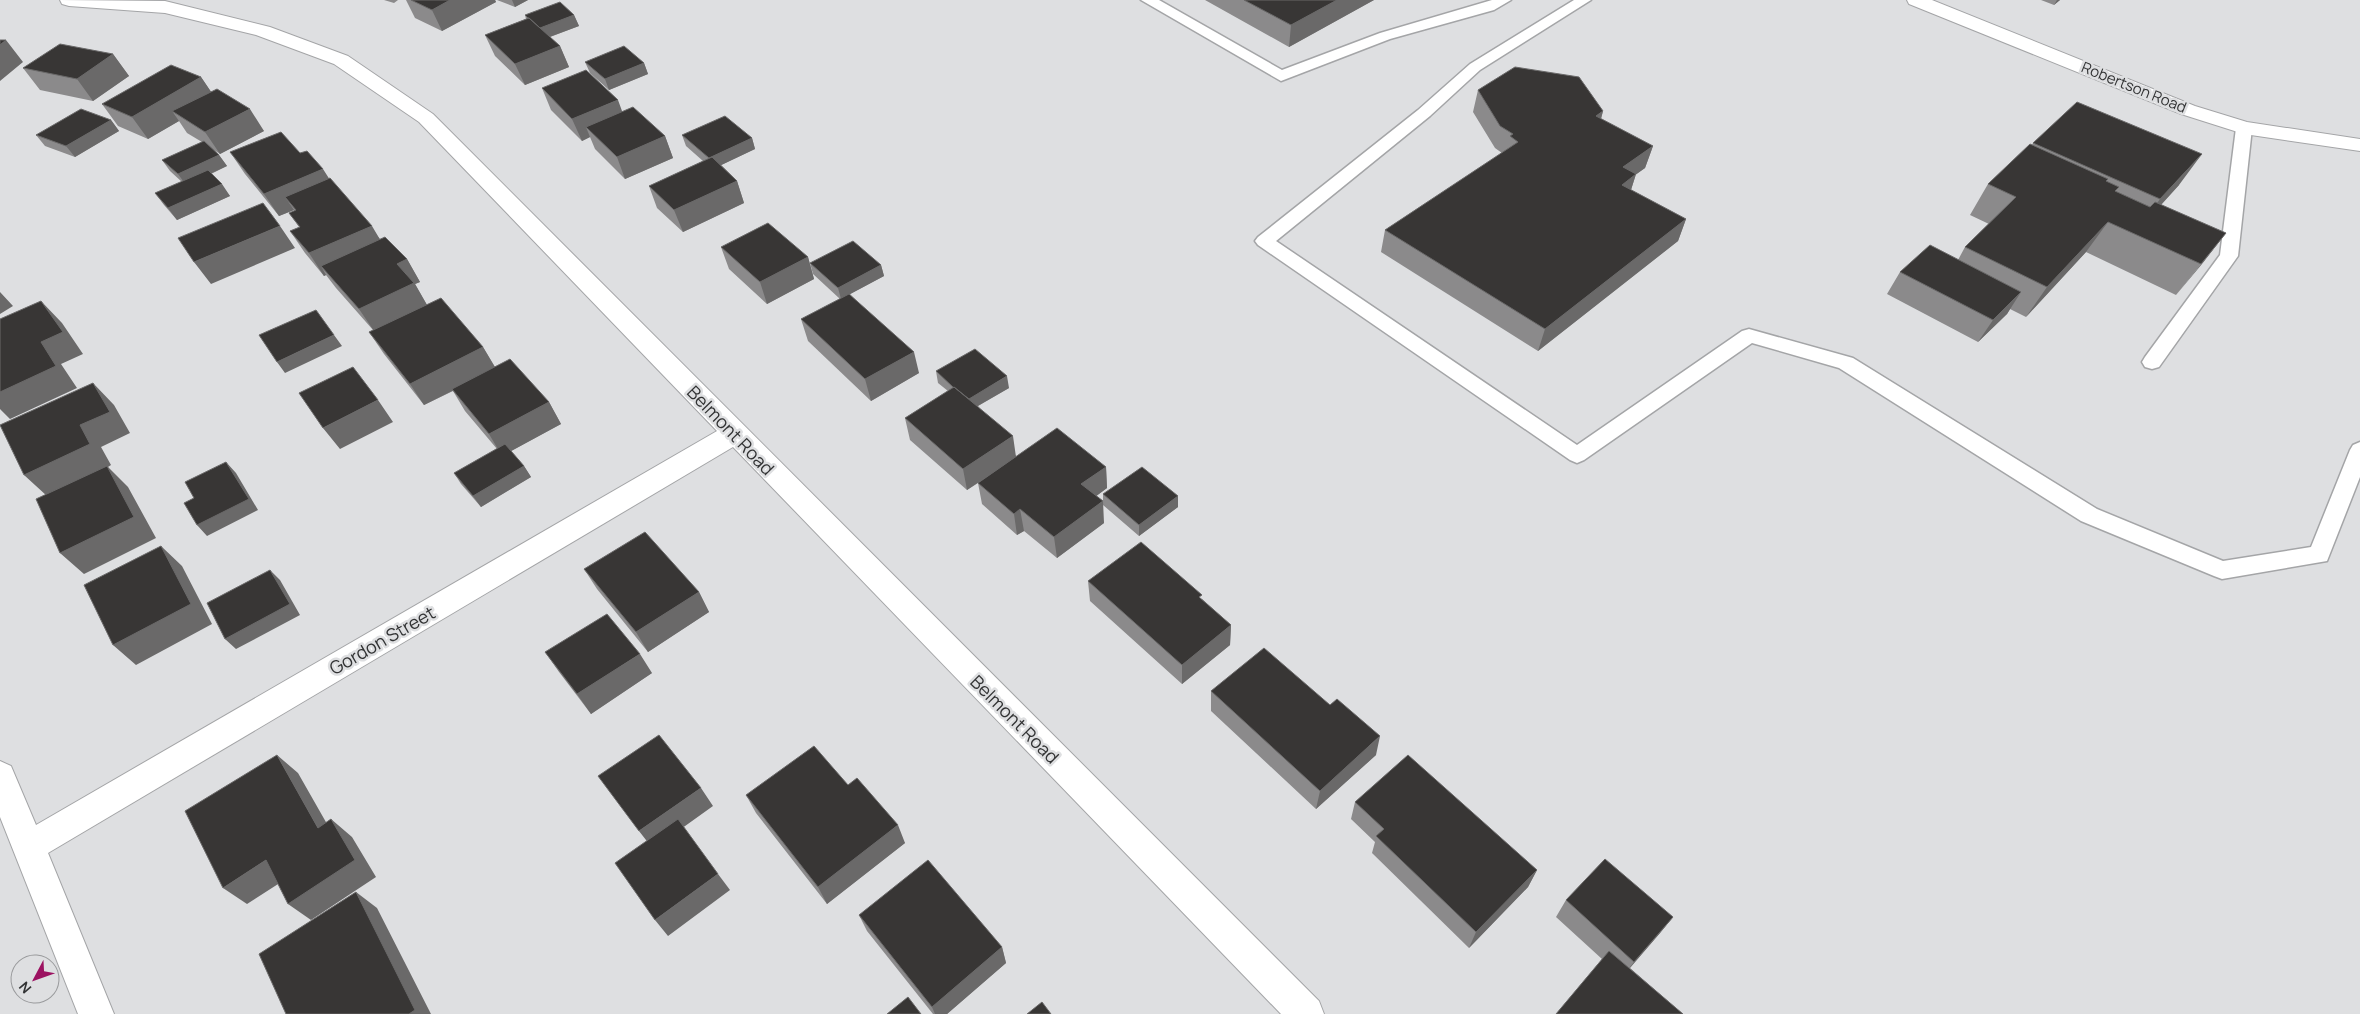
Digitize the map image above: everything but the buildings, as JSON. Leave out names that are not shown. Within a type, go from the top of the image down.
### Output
[{"type":"street","name":"Belmont Road","points":[[69,0],[165,7],[263,31],[341,60],[426,118],[734,434],[1306,1014]]},
{"type":"street","name":"Robertson Road","points":[[1916,0],[2188,110],[2244,128],[2360,145]]},
{"type":"street","name":"Gordon Street","points":[[30,846],[734,434]]},
{"type":"street","points":[[0,776],[30,846],[96,1014]]},
{"type":"lane","points":[[1148,0],[1281,76],[1385,36],[1489,7],[1504,0]]},
{"type":"lane","points":[[1584,0],[1475,66],[1424,113],[1264,241],[1577,456],[1748,336],[1846,363],[2089,515],[2222,570],[2319,555],[2360,450]]},
{"type":"lane","points":[[2152,362],[2229,256],[2244,128]]}]
